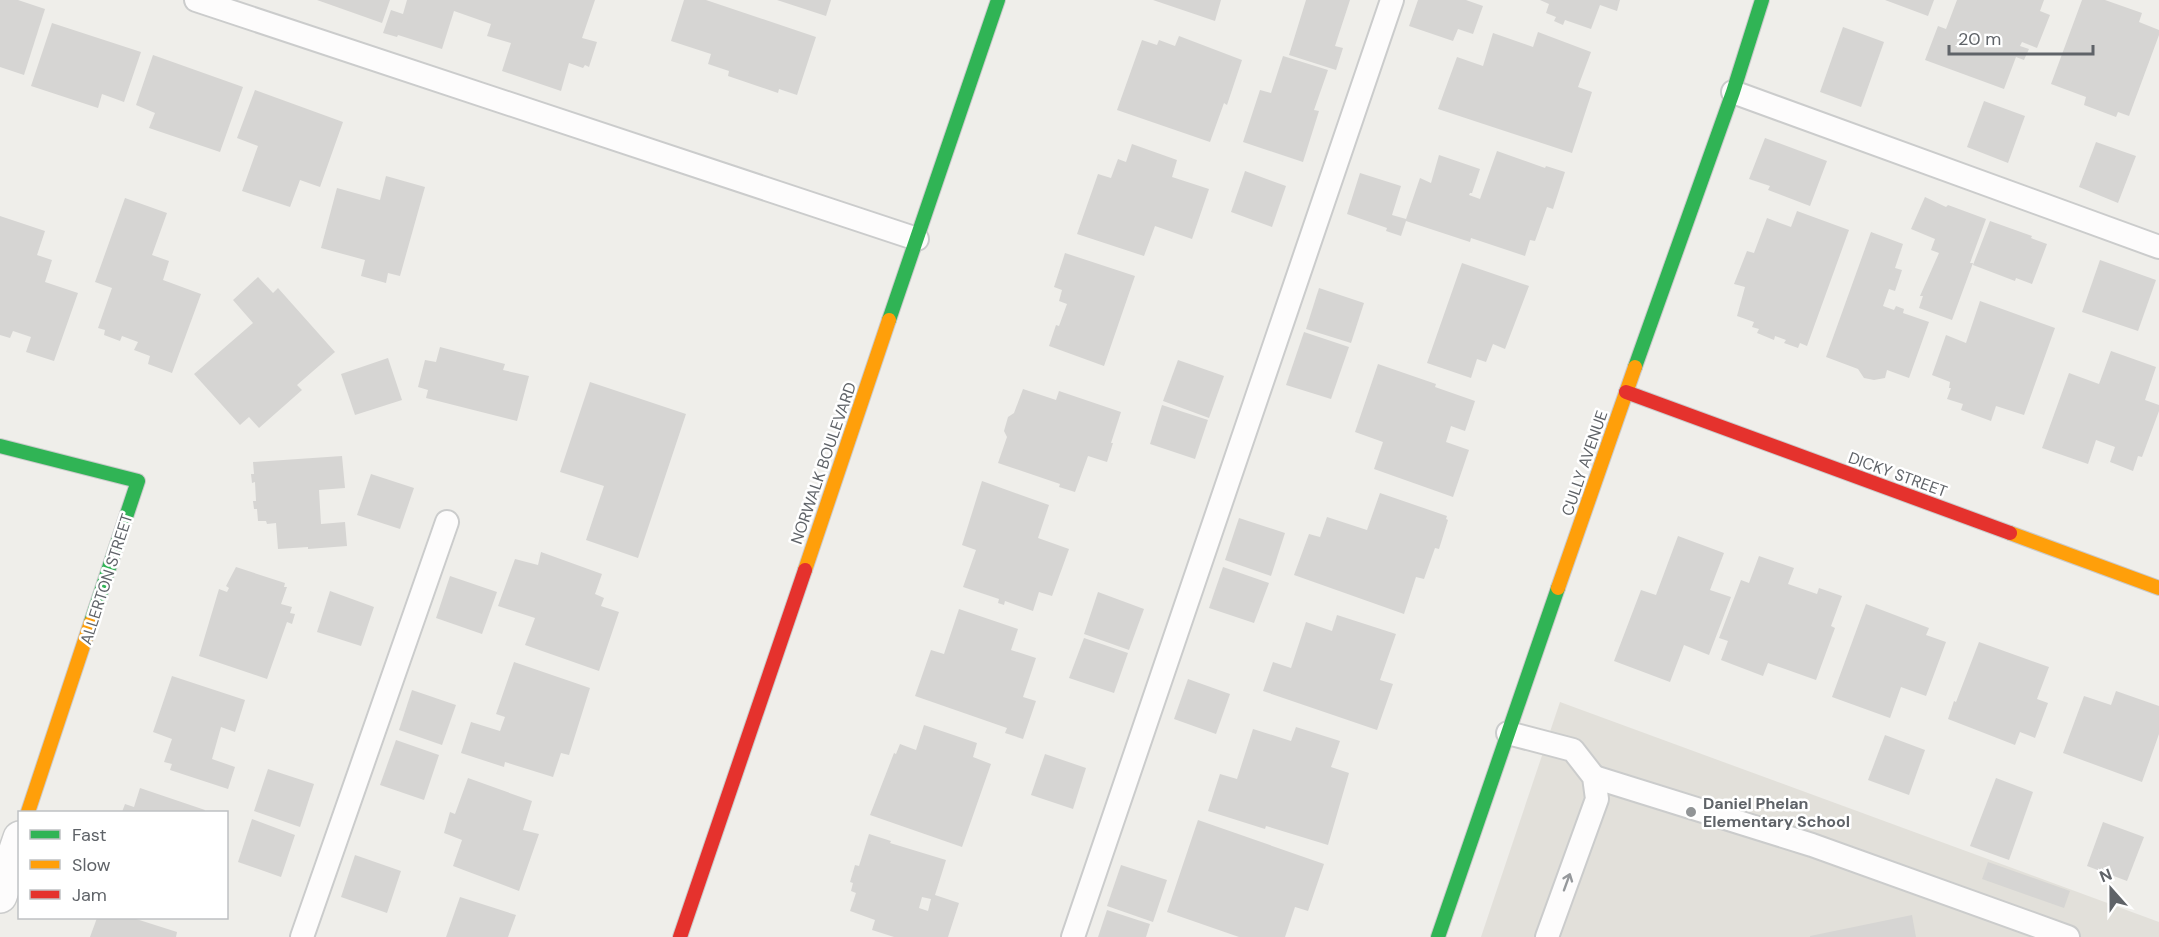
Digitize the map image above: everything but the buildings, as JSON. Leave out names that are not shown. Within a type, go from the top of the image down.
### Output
[{"type":"street","name":"NORWALK BOULEVARD","points":[[680,937],[998,0]]},
{"type":"street","name":"CULLY AVENUE","points":[[1438,937],[1626,392],[1733,92],[1762,0]]},
{"type":"street","name":"DICKY STREET","points":[[1626,392],[2159,588]]},
{"type":"street","name":"ALLERTON STREET","points":[[0,446],[138,481],[29,811]]},
{"type":"street","points":[[0,896],[18,844]]},
{"type":"lane","points":[[196,0],[917,239]]},
{"type":"lane","points":[[1073,937],[1392,0]]},
{"type":"lane","points":[[1733,92],[2159,247]]},
{"type":"lane","points":[[302,937],[447,522]]},
{"type":"lane","points":[[1509,733],[1573,750],[1594,777],[1597,799],[1547,937]]},
{"type":"lane","points":[[1594,777],[1812,846],[2068,937]]},
{"type":"shaded area","name":"Daniel Phelan Elementary School","points":[[1560,702],[2159,922],[2159,937],[1481,937]]},
{"type":"traffic: fast","points":[[889,320],[998,0]]},
{"type":"traffic: fast","points":[[1635,367],[1733,92],[1762,0]]},
{"type":"traffic: fast","points":[[0,446],[138,481],[91,622]]},
{"type":"traffic: fast","points":[[1438,937],[1558,588]]},
{"type":"traffic: slow","points":[[805,570],[889,320]]},
{"type":"traffic: slow","points":[[1558,588],[1635,367]]},
{"type":"traffic: slow","points":[[2010,533],[2159,588]]},
{"type":"traffic: slow","points":[[28,811],[91,622]]},
{"type":"traffic: jam","points":[[1626,392],[2010,533]]},
{"type":"traffic: jam","points":[[680,937],[805,570]]},
{"type":"place","name":"Daniel Phelan Elementary School","points":[[1691,812]]}]
